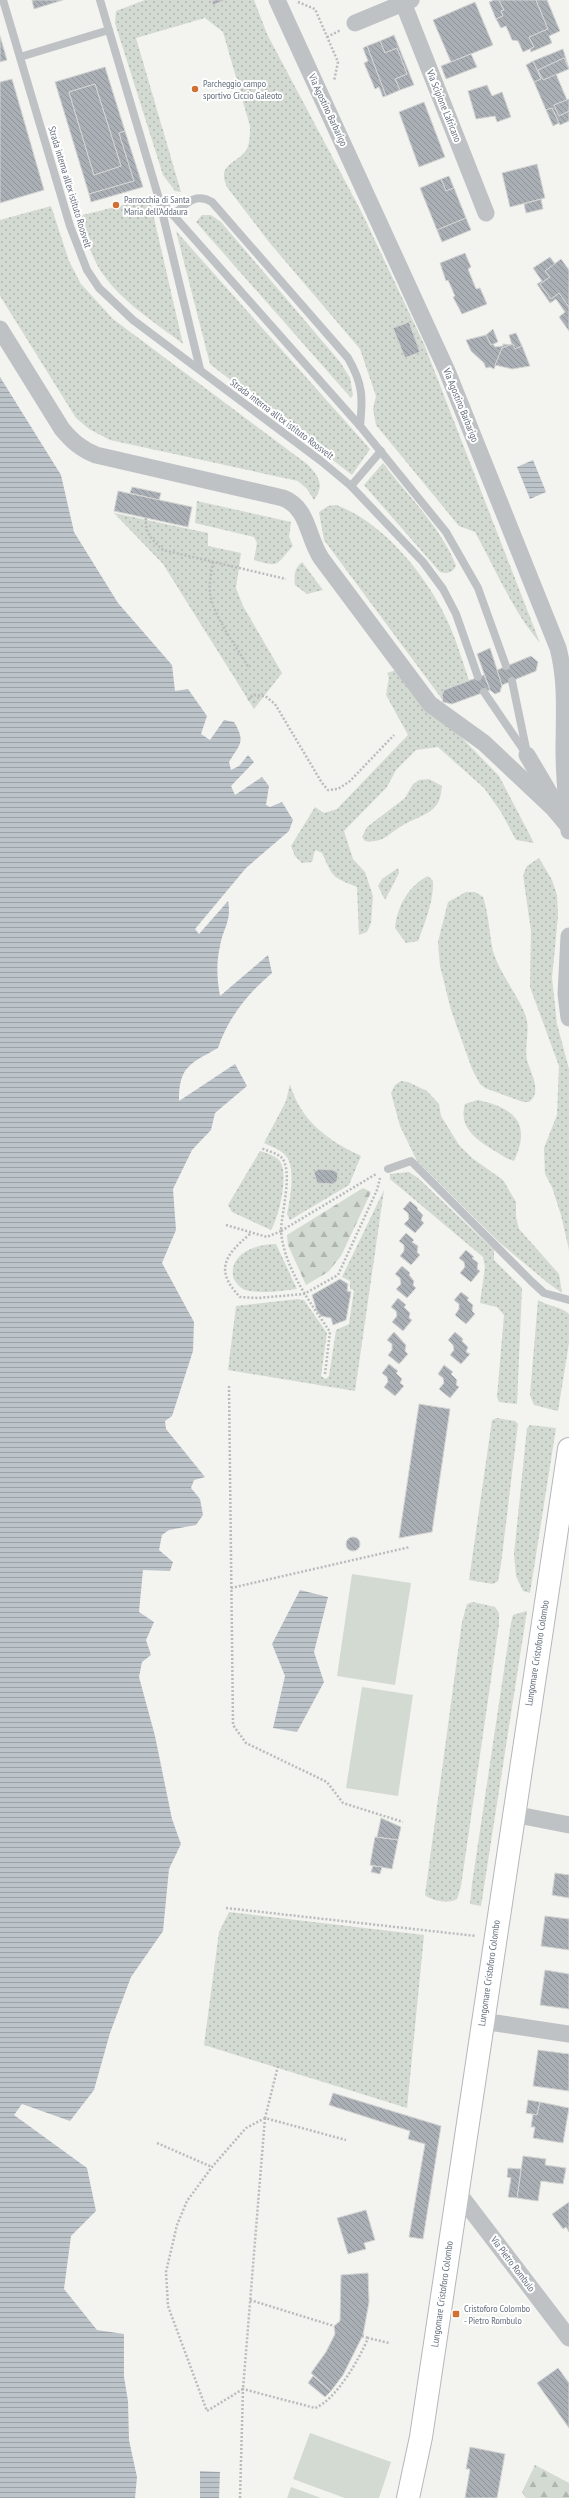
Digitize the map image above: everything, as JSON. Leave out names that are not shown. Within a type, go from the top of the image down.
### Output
[{"type":"main road","name":"Lungomare Cristoforo Colombo","points":[[408,2498],[420,2444],[456,2190],[513,1814],[563,1529],[569,1449]]},
{"type":"street","name":"Via Agostino Barbarigo","points":[[277,0],[447,371],[558,648],[562,665],[564,687],[564,765],[569,831]]},
{"type":"street","points":[[355,23],[405,1]]},
{"type":"street","name":"Via Scipione L'africano","points":[[405,1],[486,213]]},
{"type":"street","points":[[0,330],[62,429],[72,442],[84,450],[96,455],[284,498],[298,506],[305,517],[314,547],[321,558],[430,704],[484,743],[554,808],[569,827]]},
{"type":"street","points":[[527,756],[569,827]]},
{"type":"street","points":[[569,936],[566,970],[569,1018]]},
{"type":"street","points":[[513,1814],[569,1825]]},
{"type":"street","points":[[482,2021],[569,2034]]},
{"type":"street","name":"Via Pietro Rombulo","points":[[456,2190],[569,2338]]},
{"type":"lane","name":"Strada interna all'ex istituto Roosvelt","points":[[2,0],[70,226],[87,270],[113,303],[321,461],[351,486],[423,562],[443,589],[456,614],[478,677]]},
{"type":"lane","points":[[100,0],[159,199],[200,369]]},
{"type":"lane","points":[[20,57],[109,30]]},
{"type":"lane","points":[[173,215],[196,198],[204,197],[212,202],[348,358],[359,378],[362,402],[360,426]]},
{"type":"lane","points":[[159,199],[382,451],[446,532],[478,588],[506,666]]},
{"type":"lane","points":[[351,486],[382,451]]},
{"type":"lane","points":[[512,681],[527,756]]},
{"type":"lane","points":[[484,692],[527,756]]},
{"type":"lane","points":[[388,1169],[411,1161],[544,1293],[569,1300]]},
{"type":"path","points":[[294,0],[315,9],[338,62]]},
{"type":"path","points":[[146,518],[145,527],[154,542],[163,550],[286,579]]},
{"type":"path","points":[[213,562],[210,582],[211,598],[221,620],[249,668]]},
{"type":"path","points":[[248,700],[253,695],[265,696],[275,704],[322,783],[328,790],[338,789],[350,781],[394,735]]},
{"type":"path","points":[[261,1148],[282,1158],[286,1164],[286,1188],[281,1231],[282,1247],[304,1294],[330,1332],[325,1374]]},
{"type":"path","points":[[226,1225],[250,1234],[267,1237],[281,1231],[388,1169]]},
{"type":"path","points":[[250,1234],[233,1249],[227,1260],[224,1269],[225,1279],[231,1288],[240,1297],[258,1298],[304,1294],[338,1275],[377,1190],[380,1178],[388,1169]]},
{"type":"path","points":[[228,1386],[233,1725],[246,1743],[327,1782],[343,1803],[403,1822]]},
{"type":"path","points":[[231,1588],[410,1547]]},
{"type":"path","points":[[226,1908],[476,1936]]},
{"type":"path","points":[[240,2498],[243,2389],[265,2118],[278,2066]]},
{"type":"path","points":[[346,2140],[265,2118],[246,2128],[212,2167],[187,2201],[177,2225],[166,2272],[168,2306],[207,2411],[243,2389],[315,2408],[322,2406],[352,2368],[368,2338]]},
{"type":"path","points":[[157,2143],[212,2167]]},
{"type":"path","points":[[250,2300],[334,2326]]},
{"type":"path","points":[[362,2336],[389,2343]]},
{"type":"green space","points":[[145,0],[254,0],[267,34],[361,211],[424,344],[540,643],[521,617],[475,532],[459,526],[376,425],[373,409],[376,396],[360,349],[269,242],[227,187],[224,179],[224,173],[226,168],[247,149],[250,126],[223,32],[205,18],[136,38],[181,192],[175,191],[163,175],[115,23],[116,11]]},
{"type":"green space","points":[[147,199],[151,205],[183,344],[129,303],[110,284],[91,253],[79,216]]},
{"type":"green space","points":[[51,206],[69,261],[81,284],[113,319],[307,464],[315,473],[320,485],[314,500],[307,489],[298,481],[110,440],[89,429],[76,418],[0,296],[0,220]]},
{"type":"green space","points":[[202,215],[211,215],[221,222],[340,362],[350,378],[353,395],[351,398],[196,222]]},
{"type":"green space","points":[[176,231],[370,449],[352,475],[210,364]]},
{"type":"green space","points":[[383,463],[442,538],[456,566],[451,572],[440,572],[364,485]]},
{"type":"green space","points":[[197,501],[291,522],[289,537],[293,546],[277,563],[269,564],[254,560],[257,543],[254,537],[195,523]]},
{"type":"green space","points":[[336,505],[353,513],[386,537],[415,568],[438,603],[447,620],[469,680],[444,690],[442,699],[324,540],[319,512],[328,506]]},
{"type":"green space","points":[[114,513],[208,533],[208,546],[241,553],[236,588],[243,606],[282,673],[254,709],[163,564]]},
{"type":"green space","points":[[302,562],[323,590],[307,594],[295,585],[295,572],[297,567]]},
{"type":"green space","points":[[396,670],[499,776],[534,843],[516,840],[501,812],[484,788],[438,747],[416,750],[396,770],[387,787],[344,831],[353,859],[365,872],[373,896],[371,923],[367,932],[359,935],[357,887],[337,878],[331,872],[322,853],[315,850],[312,862],[302,863],[295,856],[291,846],[315,807],[324,813],[337,809],[408,735],[386,695],[389,677],[387,673]]},
{"type":"green space","points":[[429,779],[442,786],[439,801],[433,809],[381,839],[371,842],[365,841],[362,837],[367,827],[405,798],[413,784],[419,780]]},
{"type":"green space","points":[[539,858],[552,880],[557,895],[558,916],[552,978],[557,1024],[569,1069],[569,1250],[561,1215],[552,1187],[545,1174],[544,1148],[557,1115],[559,1066],[530,987],[531,931],[523,875],[527,866]]},
{"type":"green space","points":[[398,868],[399,873],[385,900],[378,886],[382,879]]},
{"type":"green space","points":[[428,876],[433,881],[431,904],[418,941],[406,943],[395,928],[398,912],[409,891]]},
{"type":"green space","points":[[466,892],[475,892],[483,897],[487,910],[493,951],[527,1020],[526,1054],[535,1087],[533,1098],[529,1102],[523,1102],[485,1088],[480,1084],[472,1069],[451,1010],[440,966],[438,942],[448,902]]},
{"type":"green space","points":[[401,1081],[408,1082],[427,1091],[439,1104],[441,1116],[459,1145],[472,1158],[503,1180],[516,1202],[516,1217],[519,1229],[559,1274],[562,1293],[500,1243],[417,1161],[400,1126],[391,1093],[395,1085]]},
{"type":"green space","points":[[290,1084],[295,1097],[308,1119],[337,1143],[361,1156],[349,1185],[290,1220],[287,1214],[290,1201],[292,1176],[289,1161],[286,1156],[276,1148],[264,1143],[286,1101]]},
{"type":"green space","points":[[478,1100],[491,1103],[501,1108],[510,1113],[516,1119],[520,1127],[521,1137],[514,1161],[504,1157],[476,1138],[467,1127],[464,1120],[465,1104]]},
{"type":"green space","points":[[260,1151],[277,1158],[283,1169],[284,1178],[282,1197],[277,1216],[271,1230],[232,1212],[228,1205]]},
{"type":"green space","points":[[409,1172],[418,1178],[494,1250],[494,1260],[522,1288],[517,1404],[499,1402],[497,1397],[504,1315],[497,1307],[480,1303],[485,1267],[483,1257],[390,1179],[390,1174]]},
{"type":"green space","points":[[363,1188],[371,1192],[341,1256],[328,1272],[306,1285],[288,1245],[287,1235]]},
{"type":"green space","points":[[384,1190],[355,1391],[228,1370],[236,1306],[298,1299],[304,1300],[327,1333],[321,1376],[326,1379],[329,1376],[336,1330],[349,1324],[354,1290],[350,1289],[350,1281],[342,1277]]},
{"type":"green space","points":[[276,1244],[297,1289],[264,1292],[245,1290],[241,1288],[233,1276],[233,1268],[236,1261],[246,1251],[253,1248]]},
{"type":"green space","points":[[538,1300],[569,1314],[569,1343],[558,1411],[534,1405],[530,1395]]},
{"type":"green space","points":[[497,1418],[515,1421],[518,1424],[501,1564],[498,1581],[493,1584],[469,1580],[492,1420]]},
{"type":"green space","points":[[530,1425],[556,1428],[530,1593],[523,1591],[516,1576],[514,1554],[527,1428]]},
{"type":"green space","points":[[352,1574],[411,1583],[395,1685],[337,1676]]},
{"type":"green space","points":[[473,1602],[495,1607],[499,1613],[499,1624],[461,1886],[457,1899],[453,1901],[440,1901],[425,1895],[462,1622],[467,1604]]},
{"type":"green space","points":[[527,1611],[481,1906],[470,1904],[472,1884],[511,1623],[513,1615]]},
{"type":"green space","points":[[362,1687],[413,1695],[398,1796],[346,1788]]},
{"type":"green space","points":[[229,1912],[424,1935],[407,2108],[204,2045],[219,1932]]},
{"type":"green space","points":[[310,2433],[391,2462],[379,2498],[345,2498],[293,2479]]},
{"type":"green space","points":[[535,2465],[569,2483],[569,2498],[526,2498],[522,2492]]},
{"type":"green space","points":[[291,2487],[321,2498],[287,2498]]},
{"type":"shaded area","points":[[0,377],[61,475],[74,532],[118,603],[172,665],[175,691],[188,689],[207,716],[201,734],[210,740],[224,720],[234,722],[238,729],[241,739],[239,747],[229,762],[231,770],[239,766],[248,755],[254,762],[231,786],[235,795],[262,777],[269,786],[266,805],[270,807],[282,802],[293,820],[289,831],[246,868],[195,929],[199,934],[228,901],[229,914],[221,940],[217,965],[220,996],[268,955],[272,973],[255,989],[233,1016],[218,1048],[188,1067],[181,1080],[179,1101],[235,1064],[247,1086],[215,1113],[211,1130],[192,1150],[173,1189],[176,1230],[162,1263],[194,1322],[193,1351],[172,1416],[165,1421],[166,1429],[205,1477],[194,1480],[191,1488],[200,1499],[203,1515],[196,1525],[169,1530],[162,1535],[159,1550],[173,1562],[170,1571],[143,1570],[139,1612],[154,1622],[146,1640],[151,1655],[142,1662],[139,1677],[155,1736],[172,1819],[181,1844],[169,1869],[163,1931],[131,1977],[110,2033],[94,2090],[70,2121],[22,2104],[14,2115],[87,2168],[96,2211],[71,2236],[64,2289],[97,2330],[124,2334],[124,2377],[128,2401],[129,2440],[137,2477],[135,2498],[0,2498]]},
{"type":"shaded area","points":[[533,460],[546,492],[530,499],[517,467]]},
{"type":"shaded area","points":[[300,1590],[328,1597],[314,1652],[324,1682],[297,1732],[273,1728],[285,1676],[272,1644]]},
{"type":"shaded area","points":[[200,2471],[220,2472],[219,2498],[200,2498]]},
{"type":"building","points":[[32,0],[63,0],[34,9]]},
{"type":"building","points":[[225,0],[213,5],[212,1]]},
{"type":"building","points":[[499,0],[504,10],[501,11],[503,16],[496,19],[489,2]]},
{"type":"building","points":[[499,0],[536,0],[548,29],[529,37],[534,47],[523,52],[518,41],[512,40],[506,26],[501,28],[496,19],[503,16],[501,11],[504,10]]},
{"type":"building","points":[[536,0],[547,0],[560,31],[549,36],[552,43],[531,52],[530,49],[534,47],[529,37],[548,29]]},
{"type":"building","points":[[475,2],[493,45],[451,62],[433,20]]},
{"type":"building","points":[[394,35],[414,85],[400,90],[395,79],[407,74],[397,48],[385,53],[380,41]]},
{"type":"building","points":[[0,36],[7,60],[0,62]]},
{"type":"building","points":[[380,41],[385,53],[397,48],[407,74],[395,79],[400,90],[386,96],[367,46]]},
{"type":"building","points":[[367,46],[386,96],[383,97],[379,87],[375,89],[364,63],[368,61],[363,48]]},
{"type":"building","points":[[563,49],[569,69],[564,58],[538,70],[543,80],[556,74],[567,100],[554,105],[559,116],[569,111],[569,121],[560,125],[552,108],[546,110],[534,82],[541,79],[533,61]]},
{"type":"building","points":[[471,54],[477,67],[446,79],[441,66]]},
{"type":"building","points":[[564,58],[569,69],[543,80],[538,70]]},
{"type":"building","points":[[533,61],[541,79],[534,82],[526,65]]},
{"type":"building","points":[[105,67],[125,131],[119,133],[134,181],[89,194],[55,82]],"holes":[[[95,84],[121,166],[94,175],[69,92]]]},
{"type":"building","points":[[12,79],[44,190],[0,203],[0,82]]},
{"type":"building","points":[[95,84],[121,166],[94,175],[69,92]]},
{"type":"building","points":[[487,85],[492,96],[502,92],[511,117],[497,122],[495,116],[476,119],[468,91]]},
{"type":"building","points":[[569,99],[569,111],[559,116],[554,105]]},
{"type":"building","points":[[424,102],[445,157],[419,167],[399,112]]},
{"type":"building","points":[[552,108],[559,123],[553,126],[546,110]]},
{"type":"building","points":[[125,131],[143,187],[91,202],[89,194],[134,181],[119,133]]},
{"type":"building","points":[[537,164],[545,198],[510,207],[502,173]]},
{"type":"building","points":[[449,176],[454,188],[446,191],[441,179]]},
{"type":"building","points":[[441,179],[446,191],[454,188],[466,218],[437,230],[420,188]]},
{"type":"building","points":[[541,199],[543,209],[526,213],[524,204]]},
{"type":"building","points":[[466,218],[471,230],[442,242],[437,230]]},
{"type":"building","points":[[465,253],[471,267],[468,269],[476,289],[480,288],[487,304],[462,314],[453,297],[455,296],[448,280],[446,281],[440,263]]},
{"type":"building","points":[[550,257],[555,264],[545,271],[550,277],[540,284],[551,299],[559,293],[569,307],[569,331],[559,317],[565,312],[556,299],[550,303],[537,284],[542,281],[533,268]]},
{"type":"building","points":[[561,259],[569,270],[569,307],[559,293],[551,299],[540,284],[550,277],[545,271]]},
{"type":"building","points":[[409,322],[420,352],[405,358],[393,328]]},
{"type":"building","points":[[493,329],[498,342],[491,345],[486,335]]},
{"type":"building","points":[[516,333],[522,346],[515,349],[509,335]]},
{"type":"building","points":[[486,335],[491,345],[493,344],[495,347],[503,346],[503,344],[511,345],[502,348],[494,369],[490,367],[486,368],[484,363],[471,351],[466,340]]},
{"type":"building","points":[[513,344],[515,349],[522,346],[530,366],[512,369],[495,365],[502,348]]},
{"type":"building","points":[[132,487],[161,493],[159,500],[130,493]]},
{"type":"building","points":[[118,491],[192,507],[188,527],[114,511]]},
{"type":"building","points":[[490,648],[502,685],[500,692],[495,694],[490,690],[477,654]]},
{"type":"building","points":[[531,656],[538,662],[536,671],[502,685],[497,670]]},
{"type":"building","points":[[484,675],[490,690],[452,704],[443,702],[442,695],[444,690]]},
{"type":"building","points":[[319,1169],[333,1170],[338,1173],[337,1181],[333,1184],[317,1183],[314,1172]]},
{"type":"building","points":[[410,1201],[423,1215],[421,1220],[424,1223],[415,1233],[404,1224],[409,1219],[408,1213],[403,1209]]},
{"type":"building","points":[[406,1233],[414,1240],[412,1242],[418,1246],[417,1252],[420,1255],[411,1265],[400,1256],[404,1251],[404,1245],[399,1241]]},
{"type":"building","points":[[466,1250],[478,1263],[477,1269],[480,1271],[471,1282],[460,1273],[465,1267],[464,1262],[459,1258]]},
{"type":"building","points":[[402,1266],[410,1273],[409,1275],[414,1281],[413,1285],[416,1288],[407,1298],[396,1289],[401,1284],[400,1278],[395,1274]]},
{"type":"building","points":[[340,1279],[348,1284],[347,1291],[351,1292],[346,1320],[333,1325],[331,1318],[321,1316],[317,1311],[312,1295]]},
{"type":"building","points":[[461,1292],[469,1298],[467,1300],[473,1305],[472,1311],[475,1314],[466,1324],[455,1315],[459,1309],[459,1304],[454,1300]]},
{"type":"building","points":[[398,1298],[406,1305],[404,1307],[410,1313],[409,1318],[412,1320],[403,1331],[392,1322],[397,1316],[396,1311],[391,1307]]},
{"type":"building","points":[[394,1332],[406,1345],[405,1351],[408,1354],[399,1364],[388,1355],[392,1350],[392,1344],[387,1340]]},
{"type":"building","points":[[455,1332],[463,1339],[462,1341],[468,1347],[466,1352],[470,1354],[461,1364],[450,1355],[454,1350],[453,1345],[448,1340]]},
{"type":"building","points":[[389,1364],[398,1371],[396,1373],[402,1379],[400,1383],[404,1386],[395,1396],[384,1387],[388,1382],[387,1377],[382,1373]]},
{"type":"building","points":[[444,1365],[453,1372],[451,1374],[457,1380],[456,1385],[459,1387],[450,1398],[439,1389],[444,1383],[443,1378],[438,1374]]},
{"type":"building","points":[[419,1404],[450,1409],[432,1532],[399,1538]]},
{"type":"building","points":[[350,1537],[356,1537],[360,1541],[360,1547],[356,1551],[350,1551],[346,1547],[346,1541]]},
{"type":"building","points":[[381,1818],[401,1827],[398,1840],[377,1837]]},
{"type":"building","points":[[375,1837],[398,1840],[392,1869],[370,1865]]},
{"type":"building","points":[[373,1866],[382,1867],[380,1874],[371,1872]]},
{"type":"building","points":[[555,1873],[569,1875],[569,1898],[552,1895]]},
{"type":"building","points":[[545,1916],[569,1919],[569,1950],[541,1946]]},
{"type":"building","points":[[545,1970],[569,1974],[569,2009],[540,2005]]},
{"type":"building","points":[[538,2050],[569,2054],[569,2091],[533,2086]]},
{"type":"building","points":[[333,2093],[441,2126],[423,2239],[409,2237],[425,2144],[408,2139],[410,2131],[329,2105]]},
{"type":"building","points":[[528,2100],[540,2102],[537,2115],[526,2113]]},
{"type":"building","points":[[540,2102],[569,2108],[563,2143],[533,2138],[535,2127],[531,2127],[533,2114],[537,2115]]},
{"type":"building","points":[[523,2156],[546,2159],[545,2165],[566,2168],[563,2184],[541,2181],[538,2201],[517,2198]]},
{"type":"building","points":[[508,2168],[521,2169],[517,2198],[508,2197],[511,2178],[507,2177]]},
{"type":"building","points":[[569,2202],[569,2232],[566,2227],[563,2229],[552,2214]]},
{"type":"building","points":[[366,2210],[375,2240],[364,2243],[366,2249],[348,2254],[337,2218]]},
{"type":"building","points":[[368,2273],[369,2302],[363,2335],[343,2375],[331,2391],[311,2373],[326,2352],[335,2334],[334,2326],[340,2321],[341,2275]]},
{"type":"building","points":[[558,2368],[569,2383],[569,2428],[537,2383]]},
{"type":"building","points":[[313,2376],[331,2391],[325,2397],[308,2383]]},
{"type":"building","points":[[470,2447],[505,2454],[497,2498],[465,2498],[470,2469],[466,2469]]},
{"type":"place","name":"Parcheggio campo sportivo Ciccio Galeoto","points":[[195,89]]},
{"type":"place","name":"Parrocchia di Santa Maria dell'Addaura","points":[[116,205]]},
{"type":"place","name":"Cristoforo Colombo - Pietro Rombulo","points":[[456,2314]]}]
